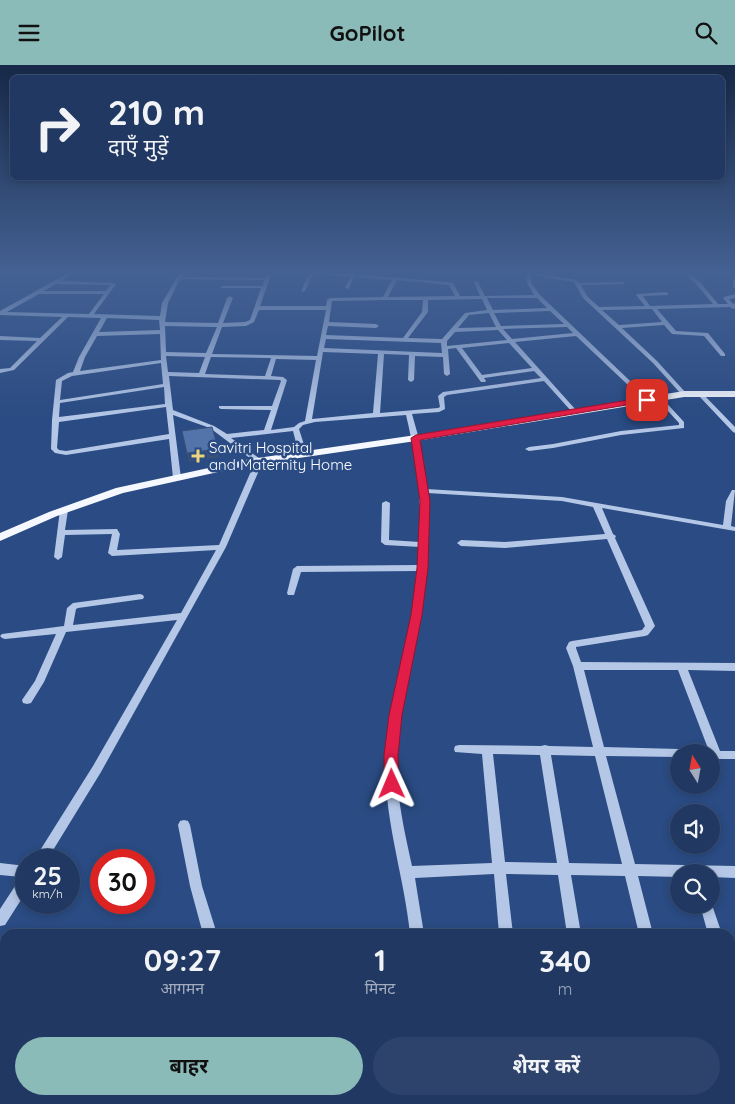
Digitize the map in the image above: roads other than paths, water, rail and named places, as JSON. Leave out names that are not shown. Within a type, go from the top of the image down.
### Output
[{"type":"main road","points":[[0,537],[64,510],[120,491],[177,477],[259,461],[416,438],[684,394],[735,394]]},
{"type":"street","points":[[0,371],[12,369],[61,320]]},
{"type":"street","points":[[76,373],[102,320]]},
{"type":"street","points":[[156,320],[220,325],[246,324],[252,320]]},
{"type":"street","points":[[201,375],[222,320]]},
{"type":"street","points":[[308,421],[326,320]]},
{"type":"street","points":[[404,340],[419,320]]},
{"type":"street","points":[[447,374],[444,341],[463,320]]},
{"type":"street","points":[[495,320],[510,341],[574,411]]},
{"type":"street","points":[[562,320],[647,400]]},
{"type":"street","points":[[611,320],[655,362],[684,394]]},
{"type":"street","points":[[663,320],[675,334],[706,334],[722,355]]},
{"type":"street","points":[[162,321],[166,385],[177,477]]},
{"type":"street","points":[[618,327],[666,323]]},
{"type":"street","points":[[326,324],[376,326]]},
{"type":"street","points":[[453,330],[567,325]]},
{"type":"street","points":[[94,334],[162,332]]},
{"type":"street","points":[[322,350],[412,354],[577,334]]},
{"type":"street","points":[[324,337],[444,341]]},
{"type":"street","points":[[0,338],[41,340]]},
{"type":"street","points":[[458,347],[488,387]]},
{"type":"street","points":[[376,416],[381,353]]},
{"type":"street","points":[[411,380],[412,354]]},
{"type":"street","points":[[172,436],[57,452],[52,448],[59,380],[76,373],[164,358],[208,355],[320,358]]},
{"type":"street","points":[[268,377],[274,357]]},
{"type":"street","points":[[480,377],[536,369]]},
{"type":"street","points":[[165,374],[268,377],[284,380],[267,432]]},
{"type":"street","points":[[228,436],[296,429],[308,421],[409,414],[442,409],[443,394],[545,379]]},
{"type":"street","points":[[57,402],[166,385]]},
{"type":"street","points":[[700,394],[735,431]]},
{"type":"street","points":[[529,449],[553,447],[621,433],[682,427],[682,423],[659,398]]},
{"type":"street","points":[[221,407],[275,408]]},
{"type":"street","points":[[47,849],[97,769],[222,547],[259,461],[228,436],[169,408],[55,419]]},
{"type":"street","points":[[409,414],[416,438],[424,491],[422,568],[416,615],[396,715],[391,755],[395,811],[409,872],[416,929]]},
{"type":"street","points":[[296,429],[303,454]]},
{"type":"street","points":[[424,491],[525,496],[596,503],[731,528],[730,501],[735,492]]},
{"type":"street","points":[[386,503],[385,542],[423,545]]},
{"type":"street","points":[[596,503],[650,626],[645,633],[572,644],[571,648],[578,666],[645,929]]},
{"type":"street","points":[[58,557],[64,510]]},
{"type":"street","points":[[61,533],[114,531],[116,534],[112,553],[222,547]]},
{"type":"street","points":[[461,543],[505,545],[612,536]]},
{"type":"street","points":[[291,593],[295,571],[300,569],[422,568]]},
{"type":"street","points":[[27,700],[39,682],[65,629],[72,608],[76,605],[140,597]]},
{"type":"street","points":[[5,636],[184,616]]},
{"type":"street","points":[[578,666],[735,667]]},
{"type":"street","points":[[681,666],[710,744]]},
{"type":"street","points":[[459,749],[670,753]]},
{"type":"street","points":[[487,749],[506,929]]},
{"type":"street","points":[[545,749],[573,929]]},
{"type":"street","points":[[720,755],[735,755]]},
{"type":"street","points":[[184,825],[196,886],[209,929]]},
{"type":"street","points":[[409,872],[500,868],[670,872]]},
{"type":"street","points":[[0,869],[15,871]]},
{"type":"street","points":[[720,872],[735,872]]},
{"type":"street","points":[[0,920],[15,898]]},
{"type":"street","points":[[709,914],[713,929]]},
{"type":"place","name":"Savitri Hospital and Maternity Home","points":[[198,456]]}]
